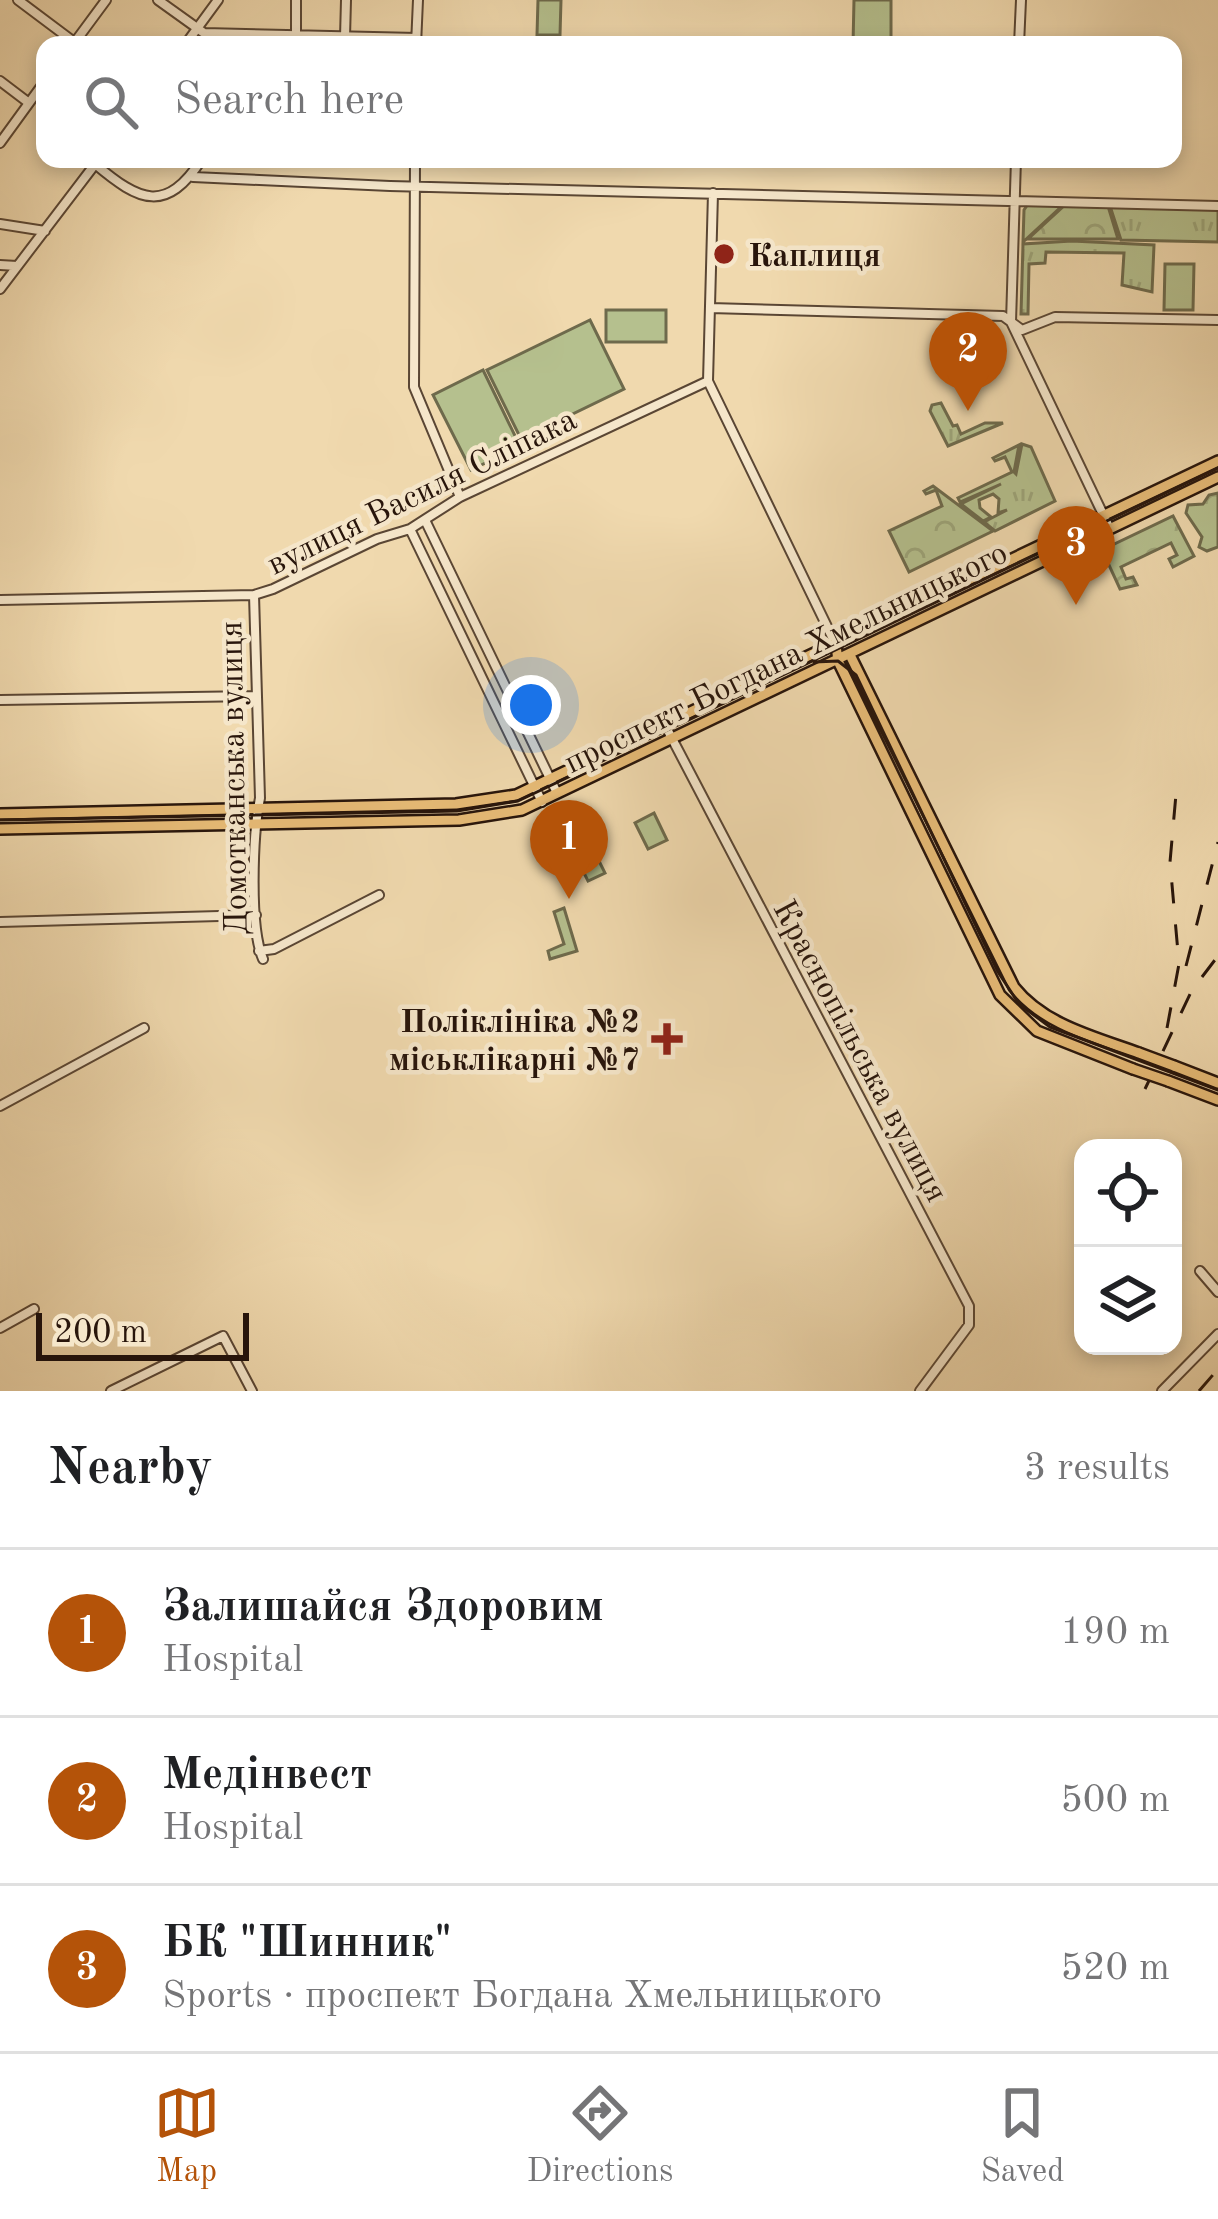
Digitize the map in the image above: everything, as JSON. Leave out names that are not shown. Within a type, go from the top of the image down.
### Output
[{"type":"main road","name":"проспект Богдана Хмельницького","points":[[0,814],[472,803],[536,788],[1218,461]]},
{"type":"main road","name":"проспект Богдана Хмельницького","points":[[0,829],[475,819],[542,802],[1218,477]]},
{"type":"main road","points":[[948,590],[956,604]]},
{"type":"main road","points":[[836,645],[850,655],[1019,994],[1062,1024],[1218,1084]]},
{"type":"main road","points":[[836,645],[838,661],[1005,1002],[1037,1031],[1218,1100]]},
{"type":"main road","points":[[880,745],[892,739]]},
{"type":"street","points":[[18,0],[63,36]]},
{"type":"street","points":[[79,36],[106,0]]},
{"type":"street","points":[[158,0],[205,34],[239,36]]},
{"type":"street","points":[[191,36],[218,0]]},
{"type":"street","points":[[290,36],[296,0]]},
{"type":"street","points":[[345,36],[346,0]]},
{"type":"street","points":[[417,36],[418,0]]},
{"type":"street","points":[[1019,36],[1021,0]]},
{"type":"street","points":[[0,81],[29,103]]},
{"type":"street","points":[[0,143],[36,93]]},
{"type":"street","points":[[0,290],[92,168]]},
{"type":"street","points":[[103,168],[125,189],[162,196],[181,188],[198,168]]},
{"type":"street","points":[[415,168],[414,387],[460,497]]},
{"type":"street","points":[[1016,168],[1011,322],[1110,529]]},
{"type":"street","points":[[193,177],[1218,206]]},
{"type":"street","points":[[713,193],[708,381],[836,645]]},
{"type":"street","points":[[0,224],[45,231]]},
{"type":"street","points":[[0,265],[18,266]]},
{"type":"street","points":[[710,308],[1003,316],[1022,330],[1054,317],[1218,320]]},
{"type":"street","name":"вулиця Василя Сліпака","points":[[0,600],[254,595],[273,590],[377,539],[410,529],[460,497],[708,381]]},
{"type":"street","points":[[1164,487],[1171,500]]},
{"type":"street","points":[[425,520],[558,795]]},
{"type":"street","points":[[410,529],[542,802]]},
{"type":"street","name":"Домотканська вулиця","points":[[254,595],[254,824],[261,955],[379,896]]},
{"type":"street","points":[[0,700],[255,696]]},
{"type":"street","name":"Краснопільська вулиця","points":[[665,727],[969,1306],[969,1325],[920,1391]]},
{"type":"street","points":[[0,922],[256,915]]},
{"type":"street","points":[[0,1106],[144,1028]]},
{"type":"street","points":[[1200,1270],[1218,1292]]},
{"type":"street","points":[[0,1328],[34,1309]]},
{"type":"street","points":[[1162,1391],[1218,1334]]},
{"type":"street","points":[[111,1391],[223,1336],[252,1391]]},
{"type":"green space","points":[[538,0],[561,0],[560,35],[537,35]]},
{"type":"green space","points":[[854,0],[891,0],[891,36],[853,36]]},
{"type":"green space","points":[[1028,204],[1063,205],[1023,242],[1024,210]]},
{"type":"green space","points":[[1065,205],[1108,206],[1118,239],[1028,239]]},
{"type":"green space","points":[[1110,206],[1218,209],[1218,242],[1121,240]]},
{"type":"green space","points":[[1023,244],[1154,245],[1152,292],[1122,285],[1124,253],[1046,252],[1045,263],[1029,264],[1028,314],[1021,314]]},
{"type":"green space","points":[[1165,264],[1194,264],[1193,310],[1164,310]]},
{"type":"green space","points":[[606,310],[666,310],[666,342],[606,342]]},
{"type":"green space","points":[[590,320],[624,389],[521,439],[487,370]]},
{"type":"green space","points":[[483,370],[520,446],[471,470],[433,395]]},
{"type":"green space","points":[[941,403],[961,434],[985,423],[1003,423],[948,446],[930,411],[932,405]]},
{"type":"green space","points":[[1022,444],[1031,447],[1055,501],[995,531],[984,522],[1007,510],[998,513],[999,499],[993,494],[979,500],[980,508],[991,517],[983,521],[961,504],[1001,484],[960,502],[958,498],[1012,472],[1005,457],[993,458],[1019,445],[1016,474]]},
{"type":"green space","points":[[933,486],[993,531],[909,572],[889,531],[942,506],[936,490],[924,491]]},
{"type":"green space","points":[[1218,493],[1218,547],[1207,551],[1199,547],[1202,537],[1186,513],[1188,505],[1203,504],[1209,495]]},
{"type":"green space","points":[[1173,516],[1194,556],[1173,567],[1169,559],[1177,555],[1171,543],[1121,567],[1126,579],[1133,577],[1137,585],[1120,589],[1102,550]]},
{"type":"green space","points":[[654,813],[667,840],[648,849],[635,823]]},
{"type":"green space","points":[[589,841],[605,873],[588,881],[572,849]]},
{"type":"green space","points":[[564,908],[577,951],[550,959],[548,951],[564,944],[554,912]]},
{"type":"tram line","points":[[0,820],[457,811],[518,801],[1218,468]]},
{"type":"tram line","points":[[814,662],[838,661],[856,675],[998,972],[1019,1004],[1050,1027],[1218,1090]]},
{"type":"railway","points":[[1167,1028],[1179,964],[1170,862],[1176,794]]},
{"type":"railway","points":[[1186,966],[1218,842]]},
{"type":"railway","points":[[1145,1089],[1192,990],[1218,956]]},
{"type":"railway","points":[[1199,1391],[1218,1369]]},
{"type":"place","name":"Каплиця","points":[[724,254]]},
{"type":"place","name":"Медінвест","points":[[968,411]]},
{"type":"place","name":"БК \"Шинник\"","points":[[1076,605]]},
{"type":"place","name":"Залишайся Здоровим","points":[[569,899]]},
{"type":"place","name":"Поліклініка №2 міськлікарні №7","points":[[667,1039]]}]
